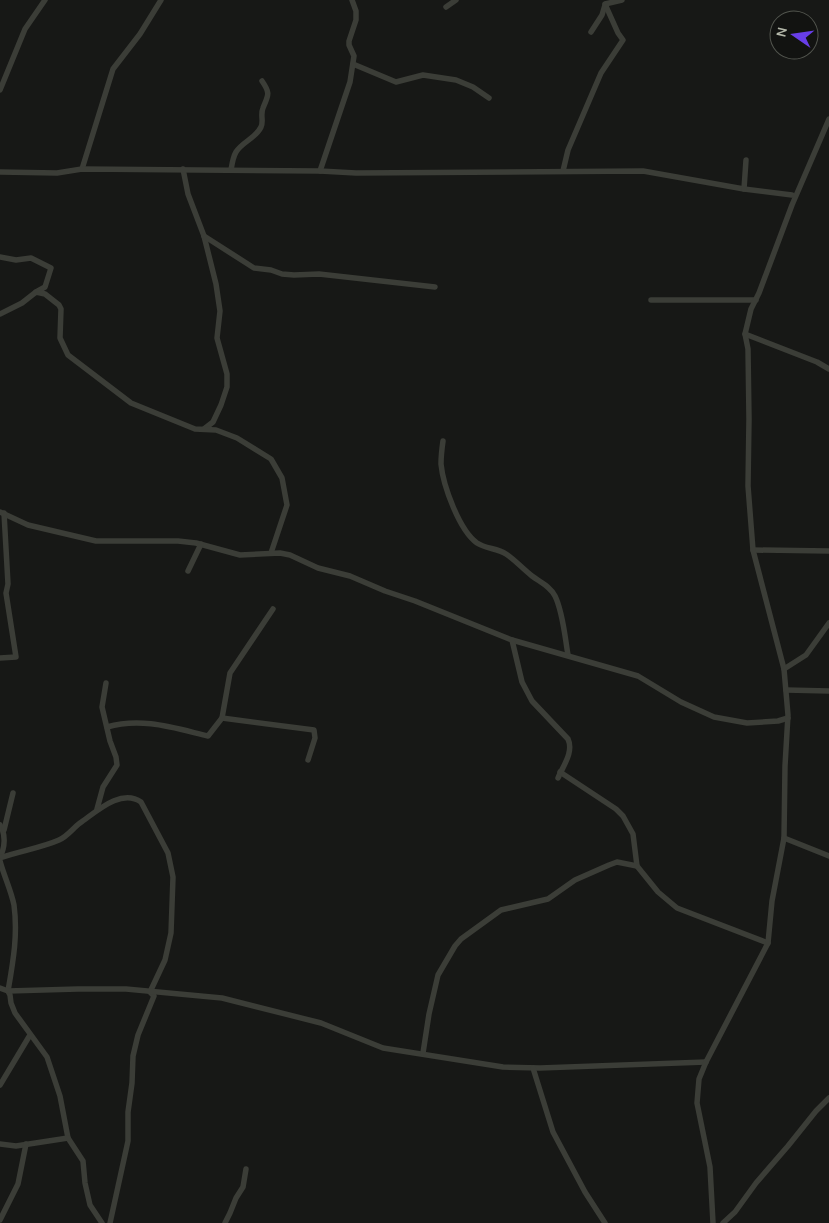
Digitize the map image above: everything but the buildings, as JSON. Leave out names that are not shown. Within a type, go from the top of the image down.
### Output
[{"type":"street","points":[[0,90],[25,29],[45,0]]},
{"type":"street","points":[[82,169],[113,69],[140,34],[161,0]]},
{"type":"street","points":[[320,171],[350,82],[354,56],[349,41],[356,20],[356,11],[352,0]]},
{"type":"street","points":[[446,7],[456,0]]},
{"type":"street","points":[[605,2],[622,0]]},
{"type":"street","points":[[591,32],[602,15],[605,2]]},
{"type":"street","points":[[563,172],[568,150],[601,73],[623,40],[618,33],[605,2]]},
{"type":"street","points":[[353,64],[396,82],[422,75],[456,80],[473,87],[489,98]]},
{"type":"street","points":[[231,170],[235,153],[262,127],[261,112],[268,97],[268,89],[262,81]]},
{"type":"street","points":[[714,1223],[710,1168],[697,1103],[699,1079],[706,1062],[768,944],[772,901],[784,838],[788,718],[786,690],[784,668],[753,550],[748,486],[748,349],[745,334],[751,309],[792,205],[829,120]]},
{"type":"street","points":[[744,188],[746,160]]},
{"type":"street","points":[[0,172],[57,173],[82,169],[356,173],[643,171],[792,195],[801,188]]},
{"type":"street","points":[[183,169],[188,194],[204,236],[219,298],[220,320],[217,338],[226,374],[225,395],[213,422],[202,430]]},
{"type":"street","points":[[792,195],[792,205]]},
{"type":"street","points":[[204,236],[254,268],[271,270],[282,274],[319,274],[435,287]]},
{"type":"street","points":[[0,257],[16,260],[31,258],[51,268],[45,286],[22,303],[0,314]]},
{"type":"street","points":[[36,292],[45,294],[59,305],[61,309],[60,338],[68,355],[102,379],[131,403],[187,426],[202,430],[216,430]]},
{"type":"street","points":[[651,300],[756,300]]},
{"type":"street","points":[[745,334],[829,368]]},
{"type":"street","points":[[209,426],[237,438],[262,452],[271,459],[282,478],[287,505],[272,554]]},
{"type":"street","points":[[443,441],[441,462],[443,473],[450,499],[461,522],[477,543],[505,553],[532,576],[550,588],[560,611],[568,656]]},
{"type":"street","points":[[2,512],[28,525],[96,541],[178,541],[201,544],[240,555],[280,553],[290,555],[318,568],[350,576],[512,640],[638,676],[681,702],[714,716],[747,723],[778,721],[788,718]]},
{"type":"street","points":[[0,658],[16,657],[6,593],[8,584],[2,512]]},
{"type":"street","points":[[188,571],[201,544]]},
{"type":"street","points":[[753,550],[829,551]]},
{"type":"street","points":[[107,727],[118,724],[153,723],[208,736],[222,718],[230,673],[274,609]]},
{"type":"street","points":[[784,668],[806,655],[829,623]]},
{"type":"street","points":[[512,640],[522,682],[532,701],[568,739],[570,744],[570,753],[559,775],[616,809],[623,816],[633,834],[637,866],[658,892],[677,908],[768,944]]},
{"type":"street","points":[[97,809],[103,787],[116,765],[116,757],[102,707],[106,683]]},
{"type":"street","points":[[786,690],[829,691]]},
{"type":"street","points":[[222,718],[314,730],[315,738],[308,760]]},
{"type":"street","points":[[13,793],[2,827],[3,852],[0,859],[10,888],[15,921],[15,951],[8,991],[15,1013],[47,1057],[60,1096],[68,1138],[83,1161],[90,1205],[102,1223]]},
{"type":"street","points":[[0,859],[61,839],[80,823],[88,819],[97,809],[117,800],[129,796],[135,797],[141,802],[168,853],[173,877],[171,933],[165,960],[150,992]]},
{"type":"street","points":[[784,838],[829,856]]},
{"type":"street","points":[[424,1053],[429,1014],[438,975],[461,939],[501,910],[548,899],[575,880],[609,865],[618,862],[637,866]]},
{"type":"street","points":[[0,988],[8,991],[78,988],[222,998],[321,1023],[383,1048],[503,1067],[533,1068],[706,1062]]},
{"type":"street","points":[[110,1223],[128,1141],[128,1112],[133,1056],[138,1035],[154,996],[150,992]]},
{"type":"street","points":[[0,1085],[30,1035]]},
{"type":"street","points":[[533,1068],[553,1132],[585,1192],[605,1223]]},
{"type":"street","points":[[723,1223],[735,1212],[756,1183],[829,1098]]},
{"type":"street","points":[[0,1144],[16,1146],[68,1138]]},
{"type":"street","points":[[0,1220],[18,1184],[26,1144]]},
{"type":"street","points":[[225,1223],[243,1187],[246,1169]]}]
